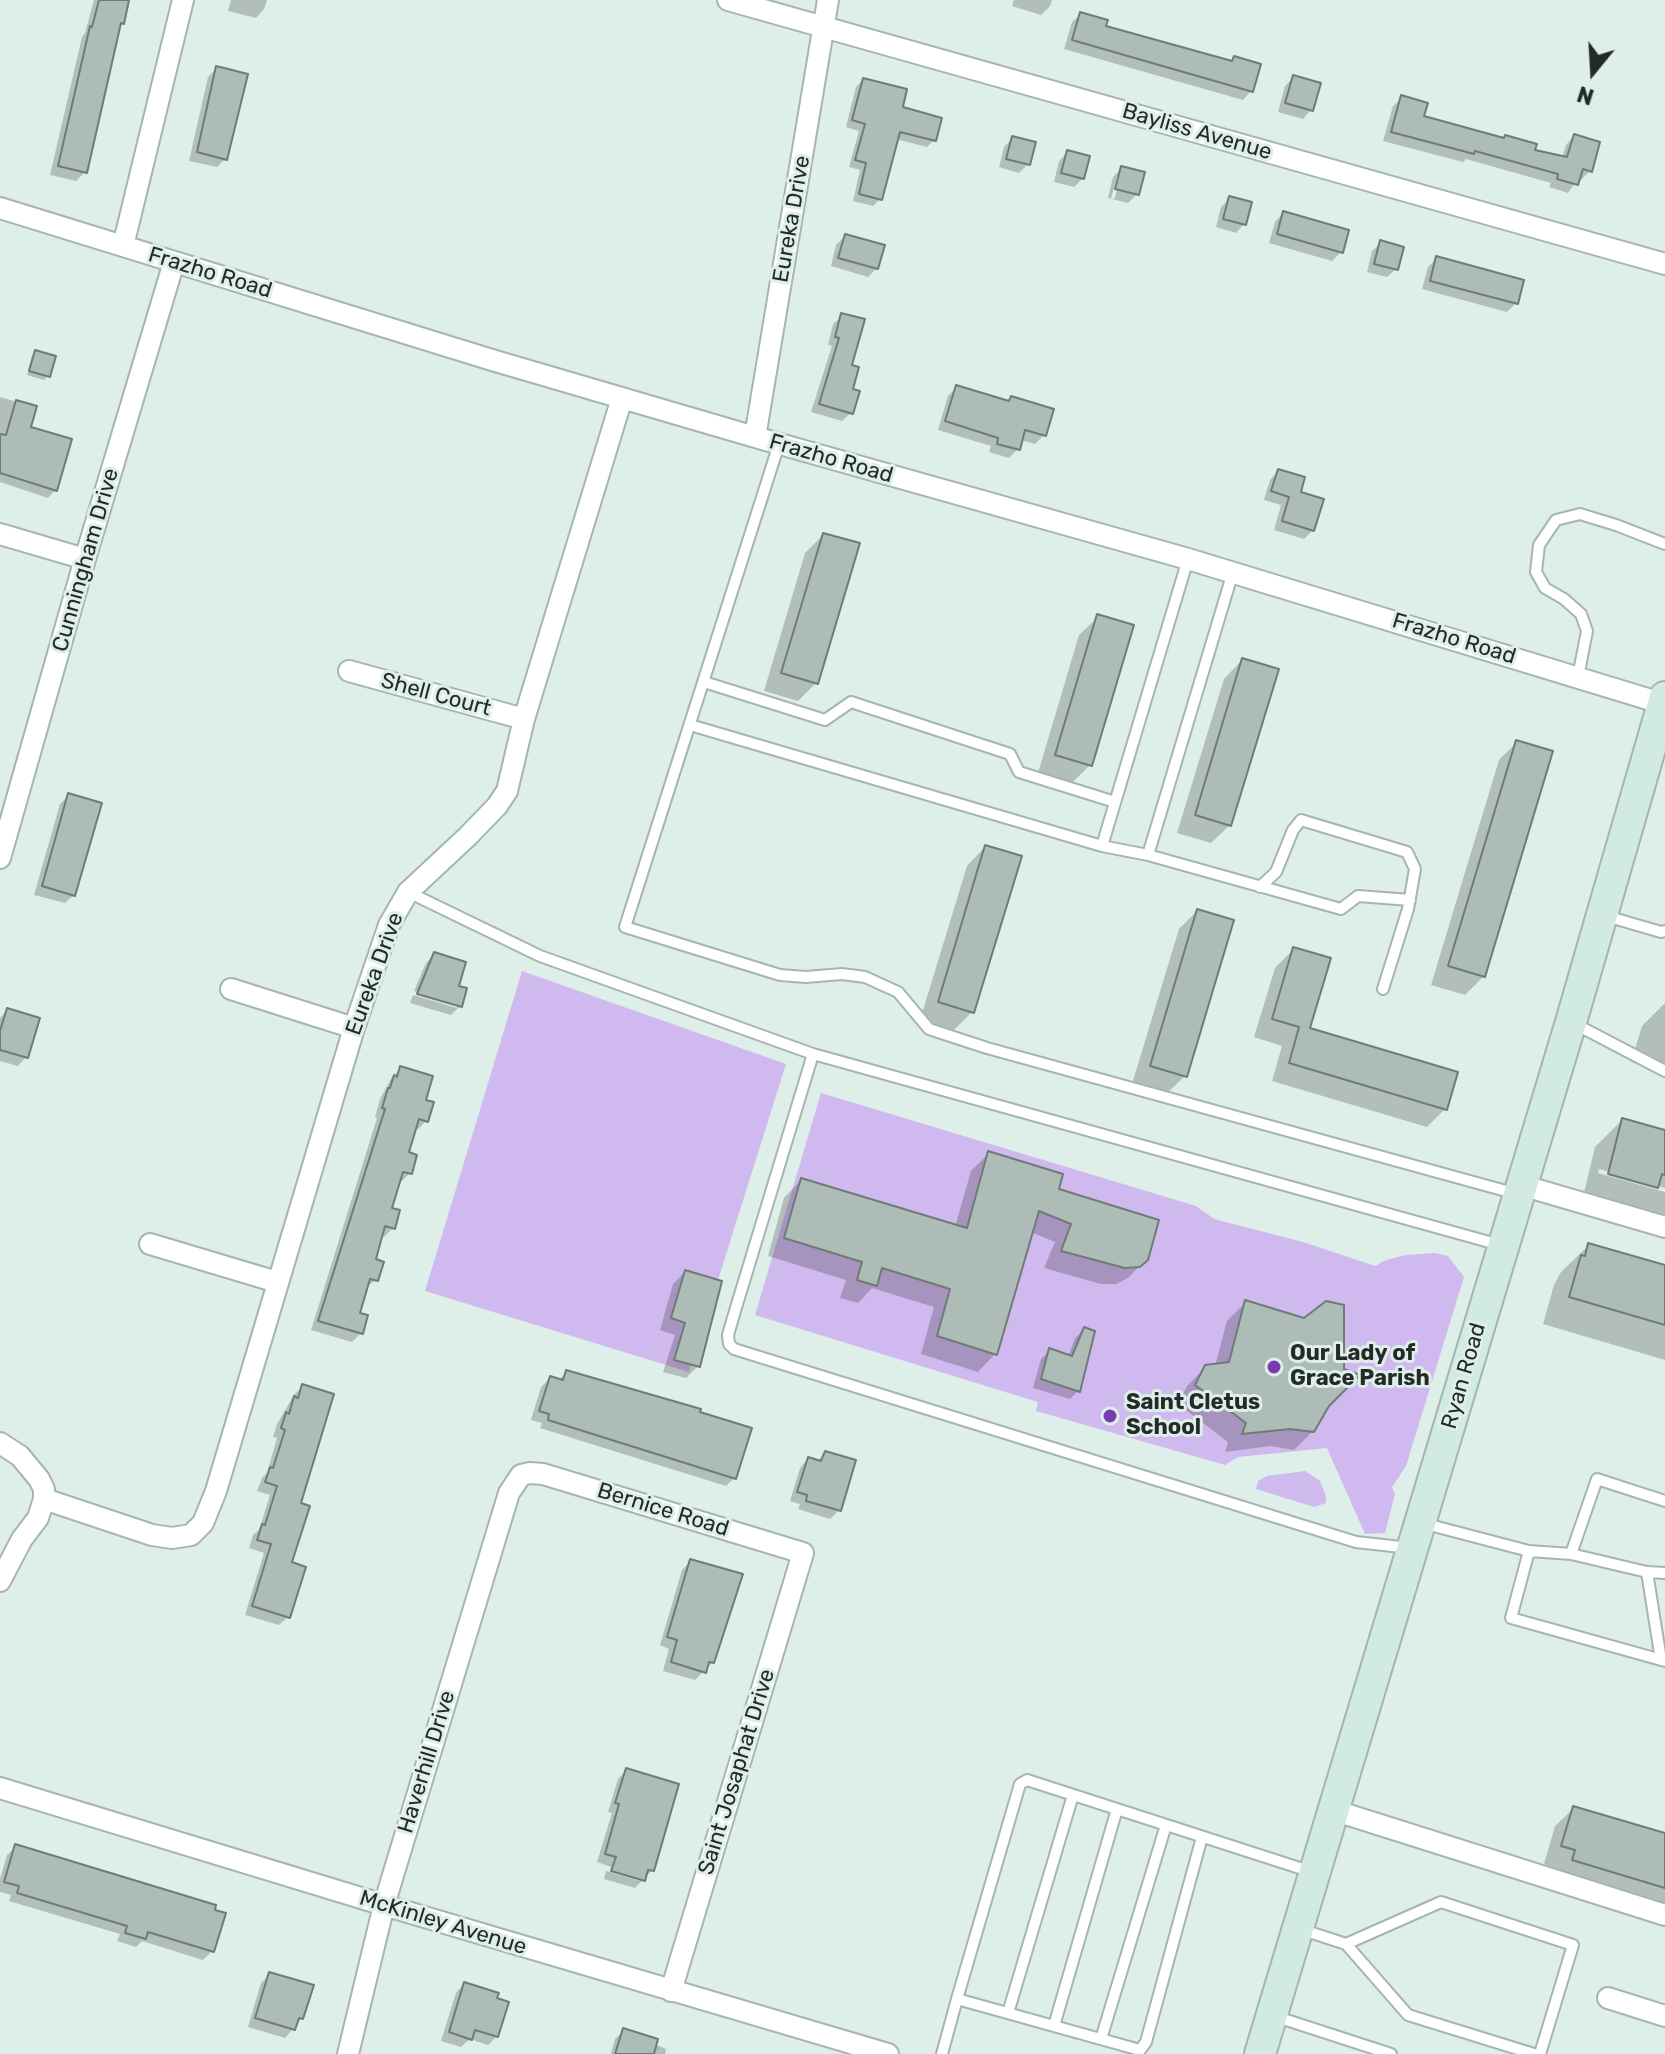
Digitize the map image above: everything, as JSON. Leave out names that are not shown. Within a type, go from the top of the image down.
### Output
[{"type":"main road","name":"Ryan Road","points":[[1260,2054],[1603,915],[1664,700]]},
{"type":"street","points":[[123,246],[183,0]]},
{"type":"street","name":"Bayliss Avenue","points":[[728,0],[1665,264]]},
{"type":"street","name":"Eureka Drive","points":[[755,437],[828,0]]},
{"type":"street","name":"Frazho Road","points":[[0,208],[622,398],[1233,572],[1578,677],[1664,700]]},
{"type":"street","name":"Cunningham Drive","points":[[0,858],[174,262]]},
{"type":"street","name":"Eureka Drive","points":[[44,1499],[152,1535],[172,1538],[191,1535],[203,1523],[216,1491],[354,1028],[389,925],[408,892],[468,836],[507,791],[524,719],[622,398]]},
{"type":"street","points":[[0,534],[85,559]]},
{"type":"street","name":"Shell Court","points":[[349,671],[524,719]]},
{"type":"street","points":[[231,989],[354,1028]]},
{"type":"street","points":[[1520,1190],[1665,1227]]},
{"type":"street","points":[[150,1244],[277,1282]]},
{"type":"street","points":[[0,1443],[20,1456],[44,1489],[38,1518],[22,1539],[0,1581]]},
{"type":"street","name":"Bernice Road","points":[[521,1475],[543,1474],[803,1553]]},
{"type":"street","name":"Haverhill Drive","points":[[348,2054],[384,1905],[509,1493],[521,1475]]},
{"type":"street","name":"Saint Josaphat Drive","points":[[671,1991],[803,1553]]},
{"type":"street","name":"McKinley Avenue","points":[[0,1788],[888,2054]]},
{"type":"street","points":[[1333,1810],[1665,1915]]},
{"type":"street","points":[[1608,1998],[1665,2016]]},
{"type":"lane","points":[[779,444],[625,927],[780,975],[806,977],[842,974],[865,977],[898,992],[929,1029],[944,1034],[1520,1190]]},
{"type":"lane","points":[[1578,677],[1587,631],[1581,614],[1545,588],[1536,572],[1539,545],[1556,520],[1580,514],[1665,544]]},
{"type":"lane","points":[[1102,846],[1188,559]]},
{"type":"lane","points":[[1148,855],[1233,572]]},
{"type":"lane","points":[[704,682],[825,720],[851,702],[1010,754],[1019,772],[1115,802]]},
{"type":"lane","points":[[690,725],[1102,846],[1148,855],[1341,909],[1358,896],[1410,900]]},
{"type":"lane","points":[[1260,887],[1276,872],[1293,830],[1301,820],[1407,852],[1415,869],[1410,900],[1383,989]]},
{"type":"lane","points":[[408,892],[540,956],[813,1054],[1502,1246]]},
{"type":"lane","points":[[1603,915],[1665,931]]},
{"type":"lane","points":[[1571,1022],[1665,1071]]},
{"type":"lane","points":[[813,1054],[728,1335],[729,1344],[734,1349],[1356,1542],[1416,1535],[1571,1554],[1647,1572],[1665,1573]]},
{"type":"lane","points":[[1571,1554],[1597,1479],[1665,1501]]},
{"type":"lane","points":[[1529,1551],[1511,1618],[1663,1660],[1647,1572]]},
{"type":"lane","points":[[942,2054],[1020,1784],[1027,1780],[1314,1872]]},
{"type":"lane","points":[[1008,2013],[1073,1795]]},
{"type":"lane","points":[[1054,2026],[1117,1809]]},
{"type":"lane","points":[[1101,2039],[1166,1825]]},
{"type":"lane","points":[[957,1999],[1140,2050],[1146,2042],[1202,1837]]},
{"type":"lane","points":[[1298,1928],[1346,1944],[1408,2015],[1537,2054],[1573,1945],[1441,1902],[1346,1944]]},
{"type":"lane","points":[[1272,2016],[1391,2054]]},
{"type":"lane","points":[[1350,2054],[1354,2042]]},
{"type":"shaded area","points":[[522,971],[786,1064],[689,1372],[425,1291]]},
{"type":"shaded area","points":[[821,1093],[1196,1206],[1214,1219],[1303,1242],[1375,1266],[1406,1255],[1435,1253],[1448,1256],[1464,1277],[1406,1466],[1392,1487],[1395,1494],[1385,1533],[1365,1534],[1327,1448],[1238,1457],[1225,1465],[1036,1411],[1038,1402],[755,1315]]},
{"type":"shaded area","points":[[1305,1471],[1320,1481],[1326,1503],[1314,1507],[1256,1489],[1258,1481],[1267,1476]]},
{"type":"building","points":[[99,0],[129,0],[87,173],[58,166],[90,26]]},
{"type":"building","points":[[1080,12],[1108,20],[1106,26],[1232,61],[1234,56],[1261,64],[1253,92],[1072,40]]},
{"type":"building","points":[[216,66],[248,74],[227,160],[197,152]]},
{"type":"building","points":[[1293,75],[1321,83],[1313,111],[1285,103]]},
{"type":"building","points":[[863,78],[907,89],[903,107],[942,118],[936,141],[900,132],[882,200],[859,194],[866,163],[855,160],[865,124],[852,120]]},
{"type":"building","points":[[1401,95],[1428,103],[1424,116],[1537,144],[1535,150],[1567,157],[1574,134],[1600,142],[1592,172],[1583,169],[1578,185],[1557,179],[1558,174],[1391,132]]},
{"type":"building","points":[[1012,136],[1036,142],[1030,165],[1006,159]]},
{"type":"building","points":[[1067,150],[1090,156],[1084,179],[1061,173]]},
{"type":"building","points":[[1121,166],[1145,172],[1139,195],[1115,189]]},
{"type":"building","points":[[1229,196],[1252,202],[1246,225],[1223,219]]},
{"type":"building","points":[[1283,211],[1349,230],[1343,253],[1277,234]]},
{"type":"building","points":[[845,234],[885,245],[878,269],[838,258]]},
{"type":"building","points":[[1380,240],[1404,247],[1398,270],[1374,264]]},
{"type":"building","points":[[1436,256],[1524,280],[1518,304],[1430,281]]},
{"type":"building","points":[[841,313],[865,319],[852,365],[859,367],[853,389],[860,391],[853,414],[819,404],[839,338],[835,337]]},
{"type":"building","points":[[35,350],[56,356],[50,377],[29,371]]},
{"type":"building","points":[[956,385],[1009,401],[1011,396],[1054,409],[1046,436],[1025,430],[1020,450],[997,444],[998,438],[945,421]]},
{"type":"building","points":[[16,400],[37,406],[31,427],[72,439],[57,491],[0,473],[0,434],[6,435]]},
{"type":"building","points":[[1278,469],[1305,477],[1301,492],[1324,499],[1314,531],[1282,521],[1289,497],[1271,491]]},
{"type":"building","points":[[823,533],[860,543],[818,684],[781,673]]},
{"type":"building","points":[[1097,614],[1134,625],[1092,766],[1055,755]]},
{"type":"building","points":[[1242,658],[1279,669],[1231,826],[1195,815]]},
{"type":"building","points":[[1516,740],[1553,751],[1485,977],[1448,966]]},
{"type":"building","points":[[68,793],[102,803],[75,896],[42,886]]},
{"type":"building","points":[[985,845],[1022,856],[974,1013],[938,1002]]},
{"type":"building","points":[[1197,909],[1234,920],[1187,1077],[1150,1066]]},
{"type":"building","points":[[1293,947],[1331,958],[1310,1028],[1458,1072],[1447,1110],[1289,1063],[1299,1027],[1272,1019]]},
{"type":"building","points":[[434,952],[466,962],[459,986],[467,988],[462,1007],[417,994]]},
{"type":"building","points":[[7,1008],[40,1018],[28,1058],[0,1050],[0,1031]]},
{"type":"building","points":[[400,1066],[433,1076],[426,1100],[434,1102],[428,1122],[419,1119],[409,1152],[417,1155],[412,1174],[403,1172],[392,1208],[400,1210],[395,1229],[385,1226],[376,1259],[384,1262],[378,1281],[370,1279],[360,1313],[368,1315],[363,1334],[318,1321],[385,1109],[382,1108],[388,1088],[394,1075],[397,1077]]},
{"type":"building","points":[[1622,1118],[1665,1130],[1665,1175],[1662,1174],[1658,1188],[1608,1174]]},
{"type":"building","points":[[988,1151],[1063,1174],[1059,1189],[1159,1220],[1148,1260],[1140,1267],[1125,1268],[1061,1251],[1071,1224],[1039,1211],[997,1355],[937,1336],[950,1289],[882,1268],[877,1286],[857,1280],[862,1262],[784,1238],[801,1178],[967,1228]]},
{"type":"building","points":[[1588,1243],[1665,1265],[1665,1325],[1569,1297],[1581,1255],[1585,1256]]},
{"type":"building","points":[[685,1270],[722,1281],[700,1367],[674,1360],[685,1323],[671,1318]]},
{"type":"building","name":"Our Lady of Grace Parish","points":[[1245,1300],[1304,1318],[1326,1301],[1344,1305],[1344,1369],[1360,1375],[1329,1406],[1314,1432],[1290,1429],[1242,1434],[1246,1423],[1195,1385],[1205,1365],[1229,1362]]},
{"type":"building","points":[[1084,1327],[1095,1331],[1080,1392],[1041,1379],[1049,1348],[1072,1356]]},
{"type":"building","points":[[566,1370],[701,1409],[700,1412],[752,1428],[736,1479],[548,1420],[549,1414],[539,1411],[550,1376],[563,1380]]},
{"type":"building","points":[[302,1384],[334,1394],[301,1503],[310,1506],[292,1562],[306,1567],[290,1618],[252,1606],[271,1544],[257,1540],[277,1486],[265,1482],[270,1467],[273,1468],[285,1430],[281,1428],[286,1412],[289,1414],[294,1396],[298,1398]]},
{"type":"building","points":[[825,1451],[856,1460],[841,1511],[806,1501],[807,1495],[797,1492],[808,1457],[821,1461]]},
{"type":"building","points":[[690,1559],[743,1574],[714,1663],[709,1662],[706,1673],[671,1662],[677,1640],[667,1637]]},
{"type":"building","points":[[626,1768],[679,1784],[654,1871],[648,1870],[645,1881],[611,1871],[616,1857],[605,1854]]},
{"type":"building","points":[[1573,1806],[1665,1833],[1665,1888],[1572,1860],[1575,1850],[1561,1846]]},
{"type":"building","points":[[15,1844],[216,1905],[215,1910],[226,1913],[214,1952],[148,1932],[146,1939],[125,1933],[127,1926],[17,1893],[19,1886],[4,1882]]},
{"type":"building","points":[[269,1972],[314,1985],[303,2019],[299,2018],[295,2030],[255,2018]]},
{"type":"building","points":[[464,1982],[499,1993],[497,1998],[509,2002],[498,2037],[475,2030],[472,2040],[449,2032]]},
{"type":"building","points":[[623,2028],[658,2039],[654,2054],[615,2054]]},
{"type":"place","name":"Our Lady of Grace Parish","points":[[1274,1367]]},
{"type":"place","name":"Saint Cletus School","points":[[1110,1416]]}]
